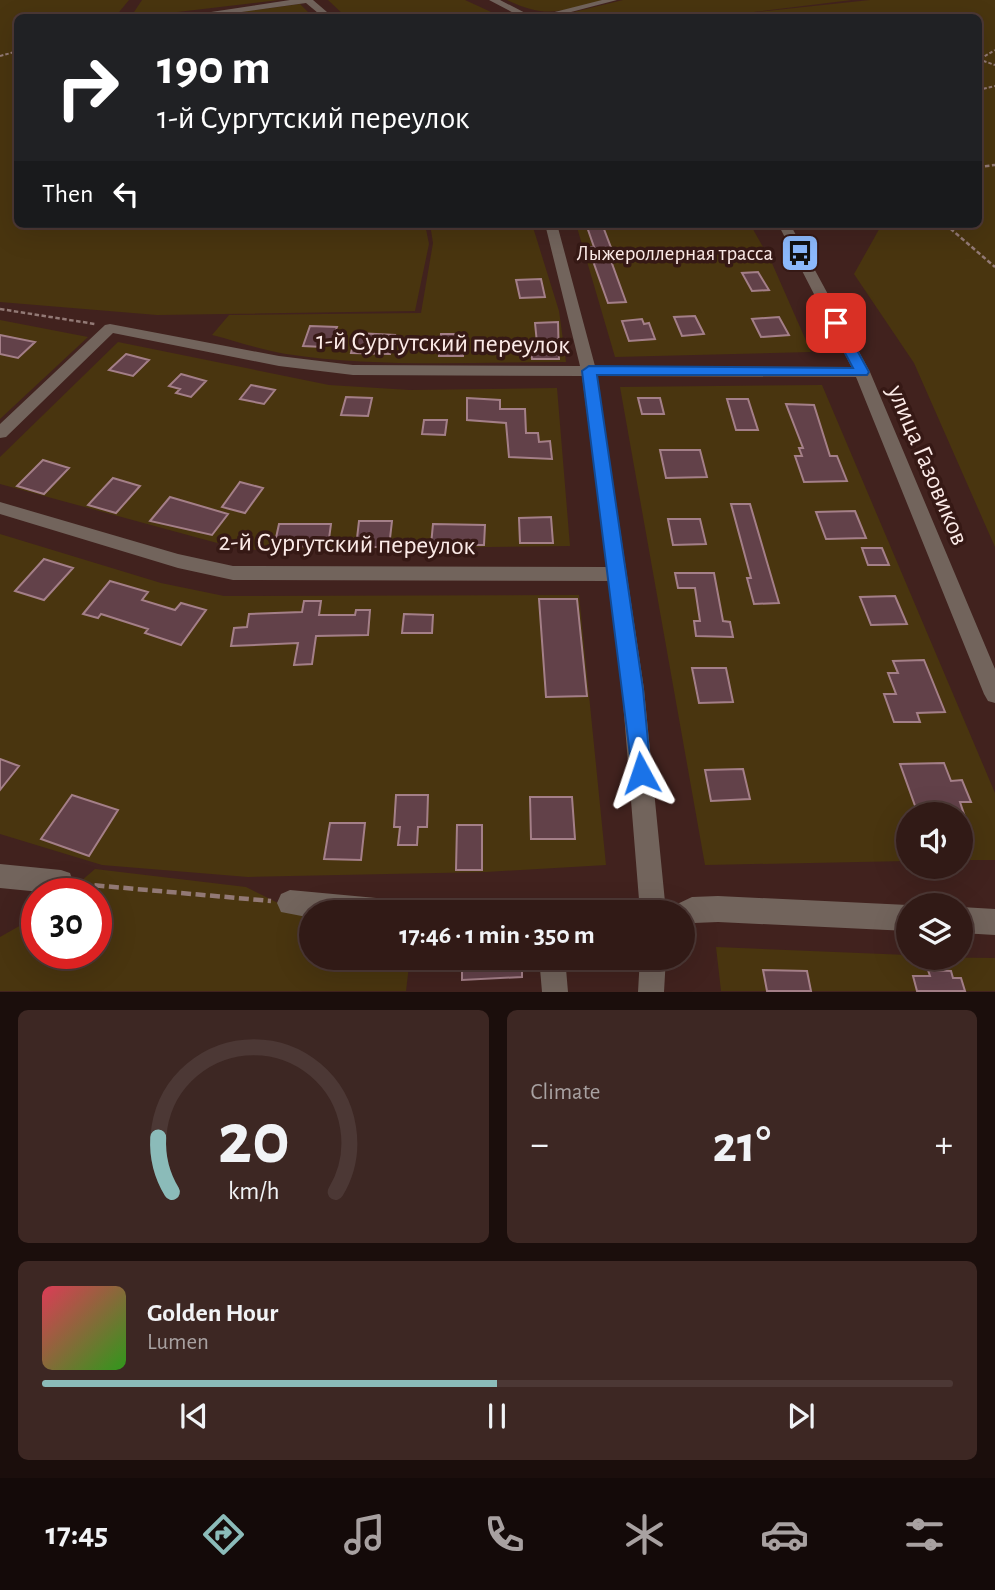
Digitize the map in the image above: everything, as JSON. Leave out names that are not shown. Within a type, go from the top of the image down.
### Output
[{"type":"street","points":[[205,14],[308,0],[325,14]]},
{"type":"street","points":[[494,0],[524,14]]},
{"type":"street","points":[[551,14],[613,0]]},
{"type":"street","points":[[552,228],[576,308],[589,371],[633,689],[652,900]]},
{"type":"street","name":"улица Газовиков","points":[[786,228],[862,372],[995,694]]},
{"type":"street","points":[[0,433],[110,328]]},
{"type":"street","name":"1-й Сургутский переулок","points":[[110,328],[317,367],[408,371],[862,372]]},
{"type":"street","name":"2-й Сургутский переулок","points":[[0,508],[178,561],[233,573],[617,575]]},
{"type":"street","points":[[0,876],[21,878]]},
{"type":"street","points":[[290,903],[299,904]]},
{"type":"street","points":[[695,911],[718,909],[896,917]]},
{"type":"street","points":[[973,921],[995,922]]},
{"type":"street","points":[[553,970],[555,992]]},
{"type":"street","points":[[651,992],[652,970]]},
{"type":"path","points":[[950,228],[995,267]]},
{"type":"path","points":[[0,309],[58,316],[110,328]]},
{"type":"path","points":[[112,887],[290,903]]},
{"type":"shaded area","points":[[0,0],[129,0],[117,14],[14,14],[14,228],[426,228],[429,244],[415,311],[157,315],[0,302]]},
{"type":"shaded area","points":[[142,0],[279,0],[160,14],[134,12]]},
{"type":"shaded area","points":[[328,0],[465,0],[495,14],[343,14]]},
{"type":"shaded area","points":[[507,0],[604,0],[565,10],[545,11]]},
{"type":"shaded area","points":[[623,0],[852,0],[737,14],[565,14]]},
{"type":"shaded area","points":[[870,0],[995,0],[995,547],[914,363],[854,274],[880,228],[982,228],[982,14],[738,14]]},
{"type":"shaded area","points":[[300,4],[310,14],[225,14]]},
{"type":"shaded area","points":[[431,228],[533,228],[559,311],[566,362],[355,361],[286,354],[212,335],[229,315],[421,313],[433,243]]},
{"type":"shaded area","points":[[577,228],[752,228],[771,261],[811,352],[615,357]]},
{"type":"shaded area","points":[[0,320],[88,337],[0,419]]},
{"type":"shaded area","points":[[118,342],[329,385],[410,390],[557,388],[570,546],[243,550],[0,484],[0,457]]},
{"type":"shaded area","points":[[822,385],[995,793],[995,860],[973,860],[973,802],[896,802],[896,861],[705,865],[620,387]]},
{"type":"shaded area","points":[[0,534],[161,583],[224,596],[579,595],[606,865],[486,872],[248,877],[102,865],[0,834]]},
{"type":"shaded area","points":[[95,869],[246,887],[299,914],[299,970],[408,970],[406,991],[0,991],[0,937],[21,925],[21,969],[112,969],[112,878],[85,878]]},
{"type":"shaded area","points":[[716,947],[896,954],[896,970],[973,970],[973,958],[995,958],[995,991],[721,991]]},
{"type":"building","points":[[587,228],[604,228],[615,258],[610,258],[626,302],[608,303],[588,247],[594,247]]},
{"type":"building","points":[[758,272],[769,290],[752,291],[742,273]]},
{"type":"building","points":[[541,279],[545,297],[520,298],[516,280]]},
{"type":"building","points":[[695,316],[704,334],[682,336],[674,317]]},
{"type":"building","points":[[779,317],[789,335],[761,337],[752,319]]},
{"type":"building","points":[[642,319],[644,324],[649,323],[655,339],[629,341],[622,321]]},
{"type":"building","points":[[558,322],[559,359],[532,359],[530,343],[537,343],[535,323]]},
{"type":"building","points":[[310,326],[337,327],[332,341],[325,341],[323,347],[303,346]]},
{"type":"building","points":[[356,333],[395,335],[390,354],[351,353]]},
{"type":"building","points":[[441,334],[464,334],[463,356],[439,356]]},
{"type":"building","points":[[0,335],[35,342],[18,358],[0,354]]},
{"type":"building","points":[[126,354],[149,360],[133,376],[109,370]]},
{"type":"building","points":[[181,374],[206,381],[191,397],[176,393],[180,389],[169,386]]},
{"type":"building","points":[[251,385],[275,390],[264,404],[240,399]]},
{"type":"building","points":[[346,397],[372,398],[368,416],[341,415]]},
{"type":"building","points":[[467,398],[500,400],[500,409],[525,409],[526,433],[538,433],[539,442],[550,441],[552,459],[509,457],[506,423],[467,420]]},
{"type":"building","points":[[638,398],[660,398],[664,414],[642,414]]},
{"type":"building","points":[[727,399],[748,399],[758,430],[736,430]]},
{"type":"building","points":[[786,404],[814,405],[830,456],[837,456],[847,481],[804,482],[795,456],[802,456],[799,448],[803,448]]},
{"type":"building","points":[[424,420],[447,420],[445,435],[422,434]]},
{"type":"building","points":[[660,450],[700,450],[707,477],[666,478]]},
{"type":"building","points":[[43,460],[69,468],[44,494],[17,486]]},
{"type":"building","points":[[113,478],[140,486],[116,513],[88,505]]},
{"type":"building","points":[[240,482],[263,488],[245,513],[222,507]]},
{"type":"building","points":[[170,497],[228,514],[212,535],[150,521]]},
{"type":"building","points":[[731,504],[750,504],[779,603],[754,604],[747,578],[751,578]]},
{"type":"building","points":[[855,511],[866,538],[826,539],[816,512]]},
{"type":"building","points":[[551,517],[553,543],[520,543],[519,518]]},
{"type":"building","points":[[668,519],[700,519],[706,544],[673,545]]},
{"type":"building","points":[[359,521],[392,521],[389,547],[356,547]]},
{"type":"building","points":[[279,524],[331,524],[328,546],[274,547]]},
{"type":"building","points":[[433,524],[485,525],[484,545],[431,545]]},
{"type":"building","points":[[862,548],[882,548],[889,565],[868,565]]},
{"type":"building","points":[[44,559],[73,568],[44,600],[15,591]]},
{"type":"building","points":[[675,573],[714,573],[723,621],[730,622],[733,637],[696,636],[694,621],[700,621],[695,588],[678,588]]},
{"type":"building","points":[[110,581],[148,592],[142,600],[175,610],[181,603],[206,610],[181,645],[145,633],[148,629],[101,614],[98,618],[83,614]]},
{"type":"building","points":[[895,596],[907,624],[871,625],[860,597]]},
{"type":"building","points":[[539,599],[577,599],[587,696],[546,697]]},
{"type":"building","points":[[304,601],[321,601],[319,615],[355,615],[356,610],[370,610],[368,635],[316,636],[312,664],[294,665],[298,643],[231,646],[234,628],[247,627],[249,614],[302,612]]},
{"type":"building","points":[[404,614],[433,615],[432,633],[402,633]]},
{"type":"building","points":[[924,660],[945,712],[917,713],[920,722],[894,722],[884,694],[896,694],[888,673],[898,673],[893,661]]},
{"type":"building","points":[[692,668],[726,668],[733,702],[699,703]]},
{"type":"building","points":[[0,759],[19,766],[0,790]]},
{"type":"building","points":[[944,763],[951,781],[962,780],[971,802],[914,802],[900,764]]},
{"type":"building","points":[[743,769],[750,799],[711,801],[705,770]]},
{"type":"building","points":[[72,795],[118,810],[89,856],[41,839]]},
{"type":"building","points":[[396,795],[428,795],[427,827],[418,827],[417,845],[398,845],[400,827],[394,827]]},
{"type":"building","points":[[530,797],[572,797],[575,839],[531,839]]},
{"type":"building","points":[[330,823],[365,823],[361,860],[324,859]]},
{"type":"building","points":[[457,825],[482,825],[482,870],[456,870]]},
{"type":"building","points":[[462,970],[522,970],[522,977],[462,980]]},
{"type":"building","points":[[763,970],[807,971],[811,991],[767,991]]},
{"type":"building","points":[[928,970],[951,971],[953,978],[961,978],[965,991],[917,991],[913,976],[930,976]]},
{"type":"place","name":"Лыжероллерная трасса","points":[[800,253]]},
{"type":"route","points":[[641,773],[633,689],[589,371],[862,372],[836,323]]}]
